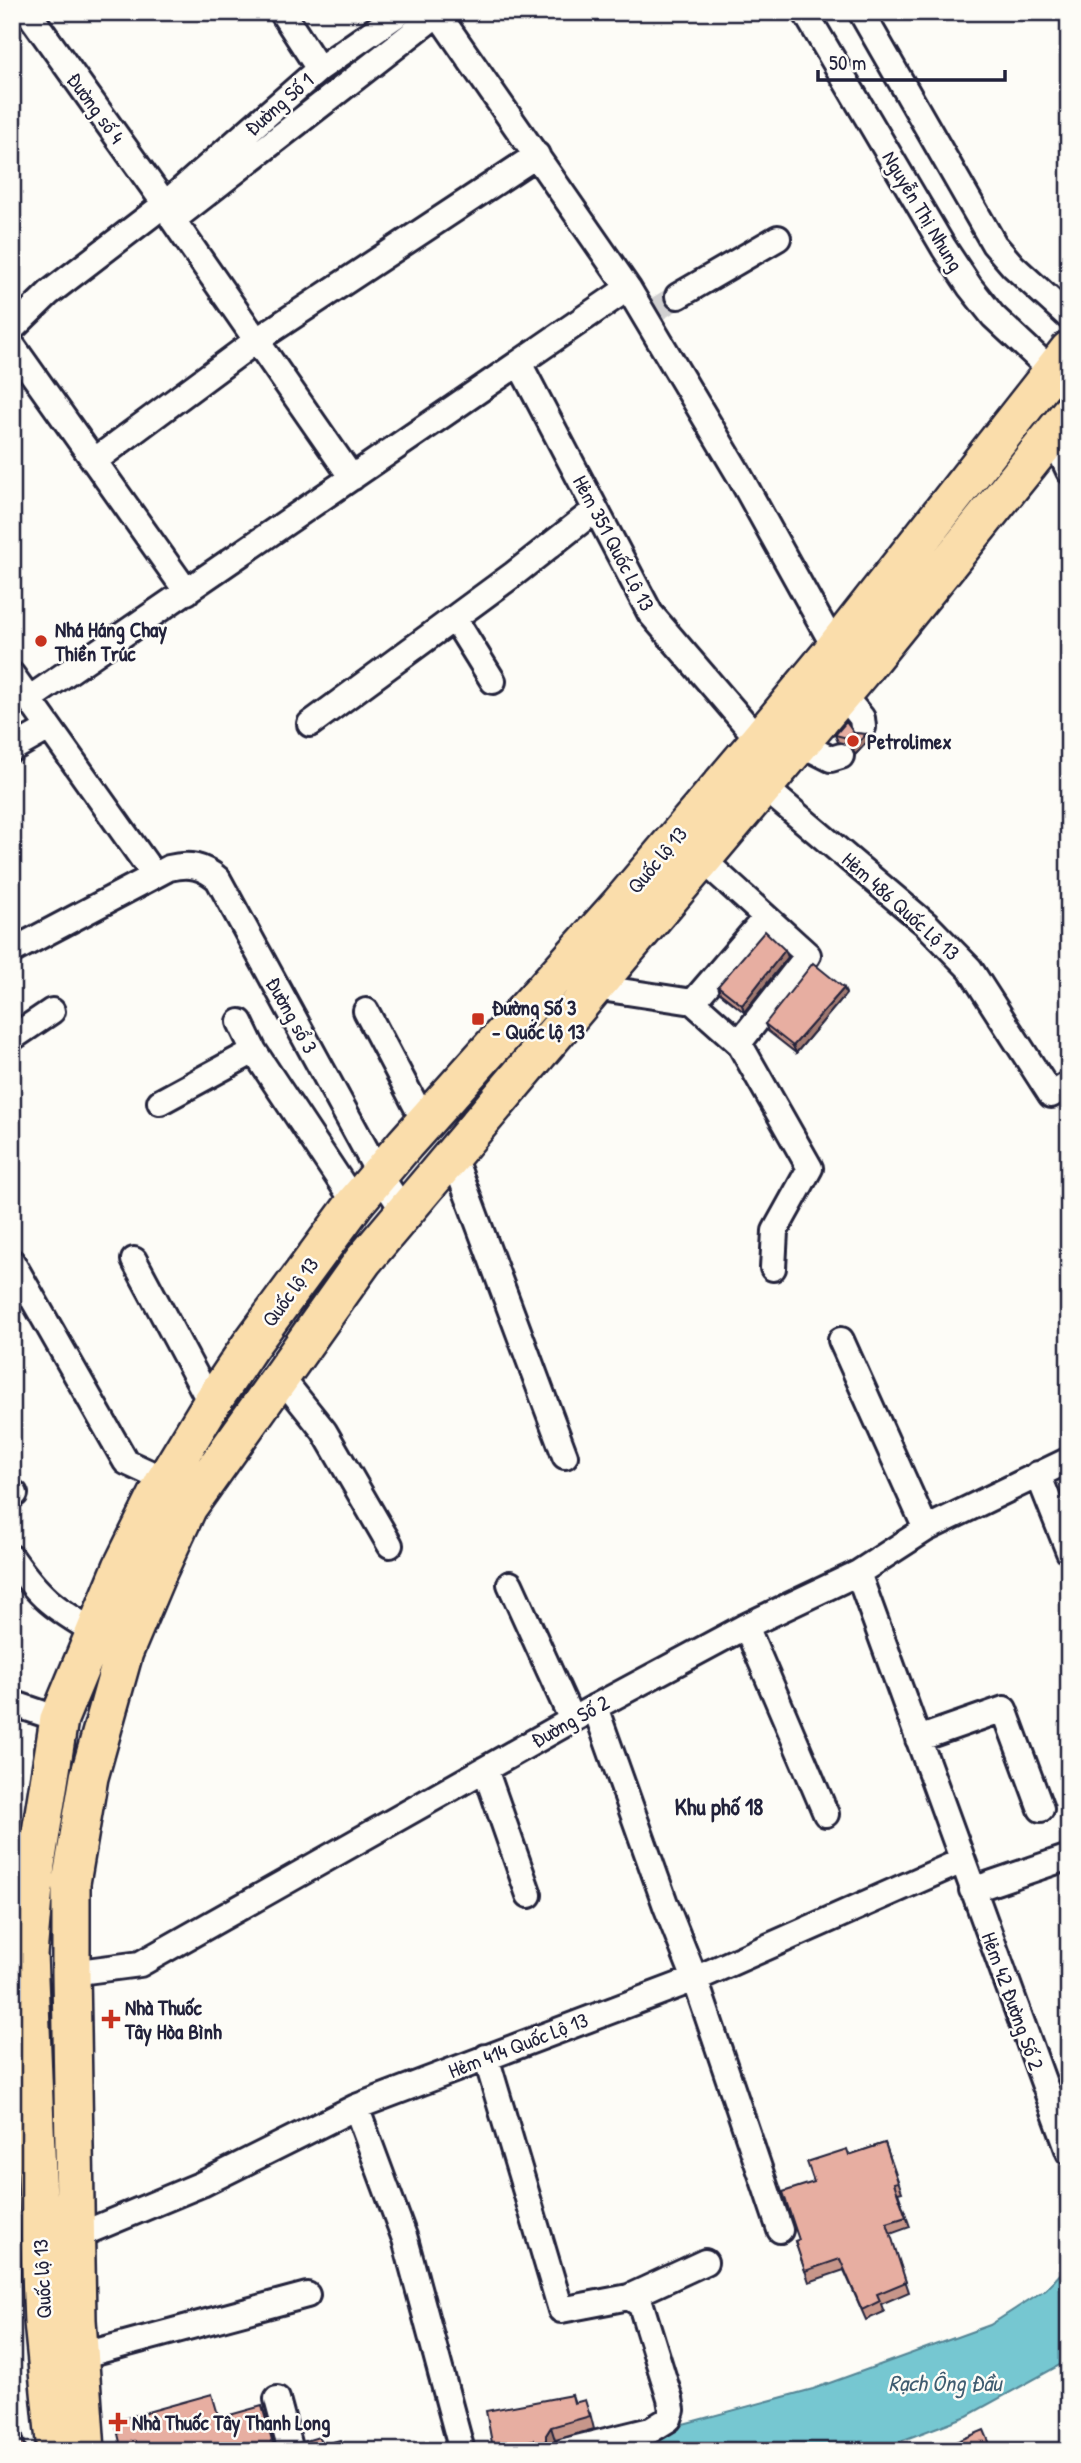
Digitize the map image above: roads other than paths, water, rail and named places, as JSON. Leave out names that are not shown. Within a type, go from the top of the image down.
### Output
[{"type":"highway","name":"Quốc lộ 13","points":[[56,2451],[23,2094],[21,2046],[28,1954],[21,1930],[36,1864],[59,1719],[122,1567],[165,1480],[211,1404],[249,1347],[355,1203],[620,904],[759,740],[1063,370]]},
{"type":"highway","name":"Quốc lộ 13","points":[[86,2451],[77,2320],[71,1883],[89,1777],[124,1652],[188,1507],[363,1261],[403,1210],[453,1156],[801,744],[1061,425]]},
{"type":"street","name":"Đường số 4","points":[[28,12],[165,204]]},
{"type":"street","points":[[282,12],[319,69]]},
{"type":"street","name":"Đường Số 1","points":[[12,328],[49,293],[165,204],[319,69],[401,12]]},
{"type":"street","name":"Nguyễn Thị Nhung","points":[[805,12],[944,248],[970,287],[993,316],[1063,370]]},
{"type":"street","points":[[861,12],[995,244],[1013,266],[1069,317]]},
{"type":"street","points":[[352,478],[173,220],[439,13],[628,288],[650,313],[835,648]]},
{"type":"street","points":[[94,461],[257,340],[537,155]]},
{"type":"street","points":[[678,296],[778,238]]},
{"type":"street","points":[[29,699],[628,288]]},
{"type":"street","points":[[12,345],[187,592]]},
{"type":"street","name":"Hẻm 351 Quốc Lộ 13","points":[[519,363],[650,613],[759,740]]},
{"type":"street","points":[[1061,425],[1069,471]]},
{"type":"street","points":[[310,724],[595,510]]},
{"type":"street","points":[[454,618],[493,681]]},
{"type":"street","points":[[12,676],[153,875]]},
{"type":"street","points":[[842,694],[862,718],[863,727]]},
{"type":"street","points":[[12,749],[49,727]]},
{"type":"street","points":[[801,744],[831,759],[841,756]]},
{"type":"street","name":"Hẻm 486 Quốc Lộ 13","points":[[764,787],[928,925],[970,969],[1051,1095],[1069,1084]]},
{"type":"street","points":[[702,859],[808,955],[739,1043]]},
{"type":"street","name":"Đường sổ 3","points":[[12,951],[153,875],[182,865],[207,870],[218,879],[379,1174],[403,1210]]},
{"type":"street","points":[[693,1002],[766,917]]},
{"type":"street","points":[[594,987],[693,1002],[739,1043],[810,1168],[775,1231],[772,1268]]},
{"type":"street","points":[[12,1038],[52,1011]]},
{"type":"street","points":[[366,1011],[425,1123]]},
{"type":"street","points":[[240,1022],[254,1051],[355,1203]]},
{"type":"street","points":[[160,1102],[254,1051]]},
{"type":"street","points":[[453,1156],[565,1456]]},
{"type":"street","points":[[134,1260],[211,1404]]},
{"type":"street","points":[[12,1262],[126,1462],[165,1480]]},
{"type":"street","points":[[841,1340],[926,1529]]},
{"type":"street","points":[[280,1376],[324,1431],[390,1545]]},
{"type":"street","name":"Đường Số 2","points":[[71,1973],[140,1964],[595,1707],[746,1626],[858,1573],[926,1529],[1069,1460]]},
{"type":"street","points":[[1038,1474],[1069,1552]]},
{"type":"street","points":[[12,1558],[38,1593],[57,1610],[95,1632]]},
{"type":"street","name":"Hẻm 42 Đường Số 2","points":[[858,1573],[1069,2152]]},
{"type":"street","points":[[510,1584],[572,1720]]},
{"type":"street","points":[[746,1626],[826,1814]]},
{"type":"street","points":[[12,1703],[59,1719]]},
{"type":"street","points":[[595,1707],[695,1979],[779,2230]]},
{"type":"street","points":[[918,1739],[1004,1709],[1041,1809]]},
{"type":"street","points":[[485,1769],[529,1895]]},
{"type":"street","points":[[972,1890],[1069,1857]]},
{"type":"street","name":"Hẻm 414 Quốc Lộ 13","points":[[77,2236],[202,2184],[356,2107],[695,1979],[962,1861]]},
{"type":"street","points":[[486,2057],[561,2310],[629,2298],[705,2262]]},
{"type":"street","points":[[356,2107],[405,2239],[463,2451]]},
{"type":"street","points":[[80,2356],[307,2295]]},
{"type":"street","points":[[565,2451],[651,2430],[669,2419],[672,2410],[670,2399],[641,2305],[629,2298]]},
{"type":"street","points":[[277,2399],[292,2451]]},
{"type":"water","name":"Rạch Ông Đầu","points":[[1069,2265],[1069,2360],[967,2416],[874,2451],[583,2451],[813,2389],[990,2325],[1046,2289]]},
{"type":"tunnel","points":[[655,310],[678,296]]},
{"type":"place","name":"Nhá Háng Chay Thiền Trúc","points":[[41,641]]},
{"type":"place","name":"Petrolimex","points":[[853,741]]},
{"type":"place","name":"Đường Số 3 - Quốc lộ 13","points":[[478,1019]]},
{"type":"place","name":"Nhà Thuốc Tây Hòa Bình","points":[[111,2019]]},
{"type":"place","name":"Nhà Thuốc Tây Thanh Long","points":[[118,2422]]},
{"type":"district","name":"Khu phố 18","points":[[719,1806]]}]
